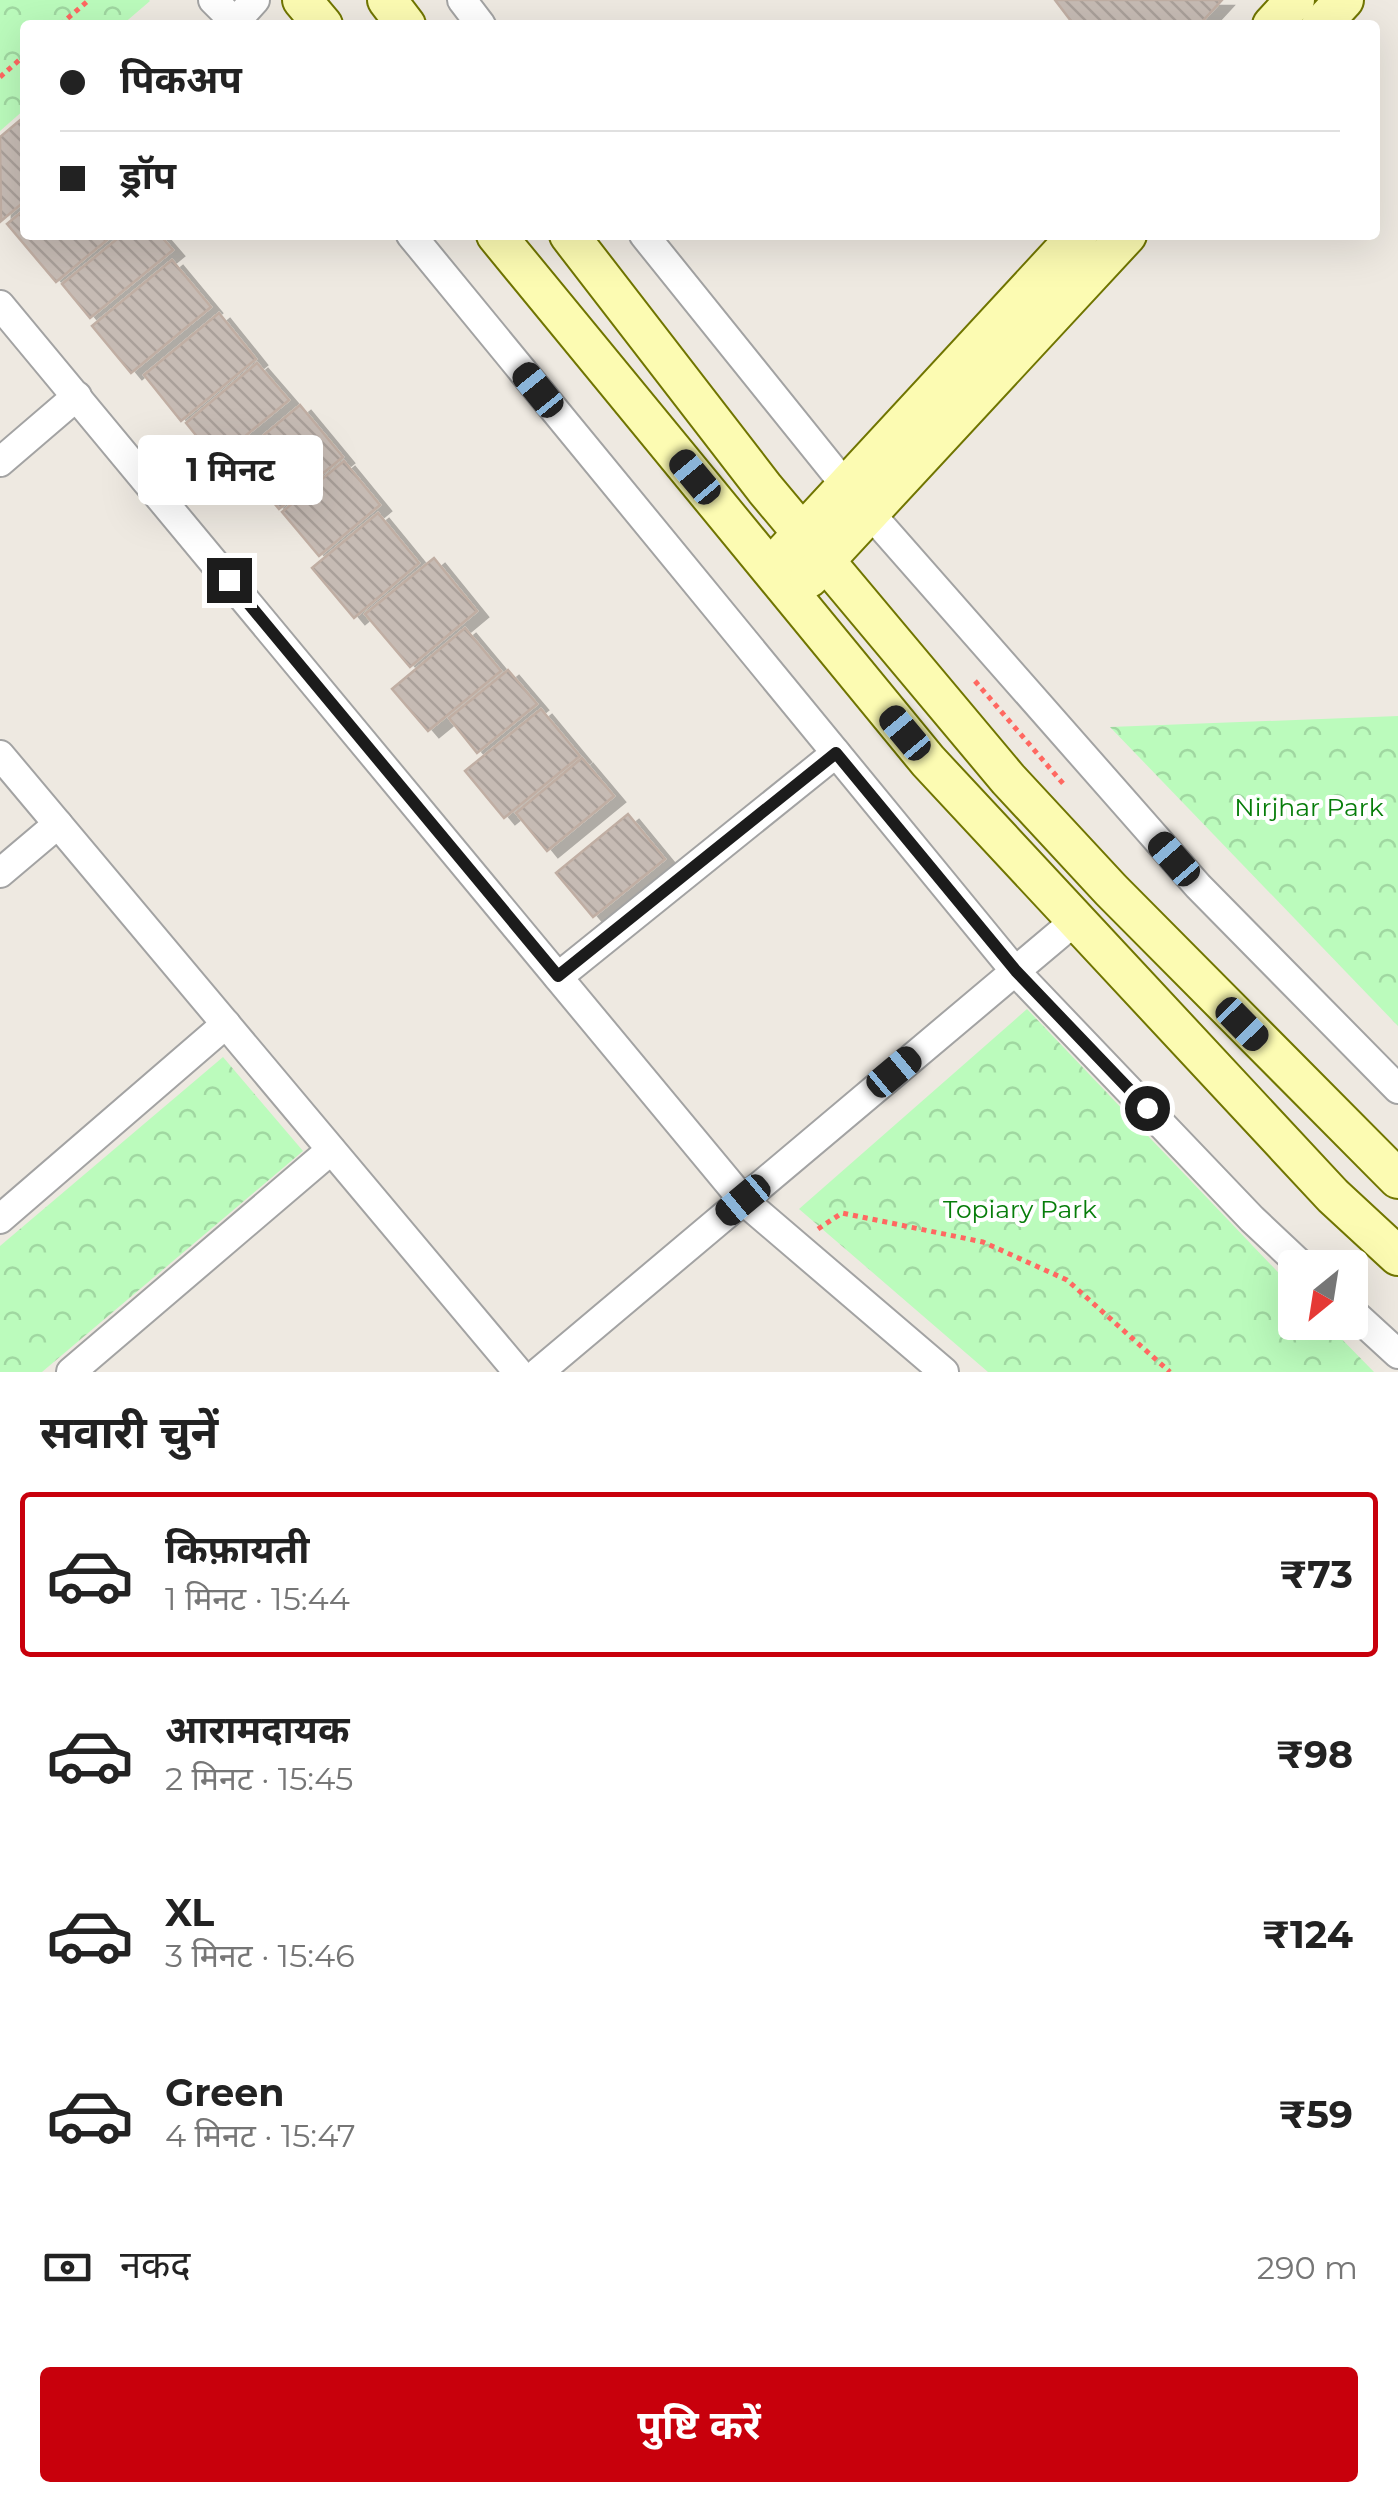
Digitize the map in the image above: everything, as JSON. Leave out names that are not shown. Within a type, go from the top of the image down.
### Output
[{"type":"street","points":[[213,0],[234,20]]},
{"type":"street","points":[[302,0],[319,20]]},
{"type":"street","points":[[387,0],[402,20]]},
{"type":"street","points":[[462,0],[477,20]]},
{"type":"street","points":[[1276,20],[1294,0]]},
{"type":"street","points":[[1326,20],[1344,0]]},
{"type":"street","points":[[414,240],[1016,971],[1285,1250]]},
{"type":"street","points":[[500,240],[928,760],[1333,1196],[1398,1256]]},
{"type":"street","points":[[572,240],[813,547],[1008,780],[1398,1180]]},
{"type":"street","points":[[648,240],[778,406],[1198,886],[1398,1090]]},
{"type":"street","points":[[858,499],[1074,240]]},
{"type":"street","points":[[781,582],[858,499],[1121,240]]},
{"type":"street","points":[[0,305],[743,1200],[944,1372]]},
{"type":"street","points":[[0,462],[76,396]]},
{"type":"street","points":[[558,976],[836,753]]},
{"type":"street","points":[[0,755],[518,1372]]},
{"type":"street","points":[[0,873],[58,824]]},
{"type":"street","points":[[539,1372],[1076,920]]},
{"type":"street","points":[[0,1219],[226,1024]]},
{"type":"street","points":[[71,1372],[332,1150]]},
{"type":"street","points":[[1368,1326],[1398,1354]]},
{"type":"path","points":[[66,20],[89,0]]},
{"type":"path","points":[[0,77],[20,60]]},
{"type":"path","points":[[795,1245],[842,1213],[983,1242],[1067,1280],[1170,1372]]},
{"type":"green space","points":[[0,0],[150,1],[128,20],[20,20],[20,113],[0,131]]},
{"type":"green space","name":"Nirjhar Park","points":[[1398,716],[1398,1026],[1110,727]]},
{"type":"green space","name":"Topiary Park","points":[[1027,1009],[1278,1272],[1278,1340],[1343,1340],[1374,1372],[988,1372],[799,1209]]},
{"type":"green space","points":[[223,1057],[303,1151],[42,1372],[0,1372],[0,1246]]},
{"type":"building","points":[[1055,0],[1222,0],[1204,20],[1070,20]]},
{"type":"building","points":[[20,120],[20,205],[1,221],[0,137]]},
{"type":"building","points":[[20,213],[20,239],[7,224]]},
{"type":"building","points":[[21,240],[107,240],[56,282]]},
{"type":"building","points":[[116,240],[164,240],[173,250],[90,318],[62,284]]},
{"type":"building","points":[[172,260],[211,307],[131,373],[92,326]]},
{"type":"building","points":[[219,313],[256,359],[181,421],[144,375]]},
{"type":"building","points":[[257,363],[289,400],[216,460],[186,423]]},
{"type":"building","points":[[300,405],[343,457],[279,509],[236,458]]},
{"type":"building","points":[[344,461],[380,505],[319,556],[282,512]]},
{"type":"building","points":[[378,513],[419,563],[354,618],[312,568]]},
{"type":"building","points":[[434,558],[477,611],[410,667],[365,614]]},
{"type":"building","points":[[465,628],[501,671],[428,731],[392,689]]},
{"type":"building","points":[[508,670],[537,704],[477,753],[449,718]]},
{"type":"building","points":[[541,709],[580,756],[504,818],[465,771]]},
{"type":"building","points":[[582,758],[614,796],[547,851],[516,813]]},
{"type":"building","points":[[628,814],[665,859],[593,917],[556,873]]},
{"type":"route","points":[[229,580],[558,976],[836,753],[1016,971],[1147,1108]]}]
